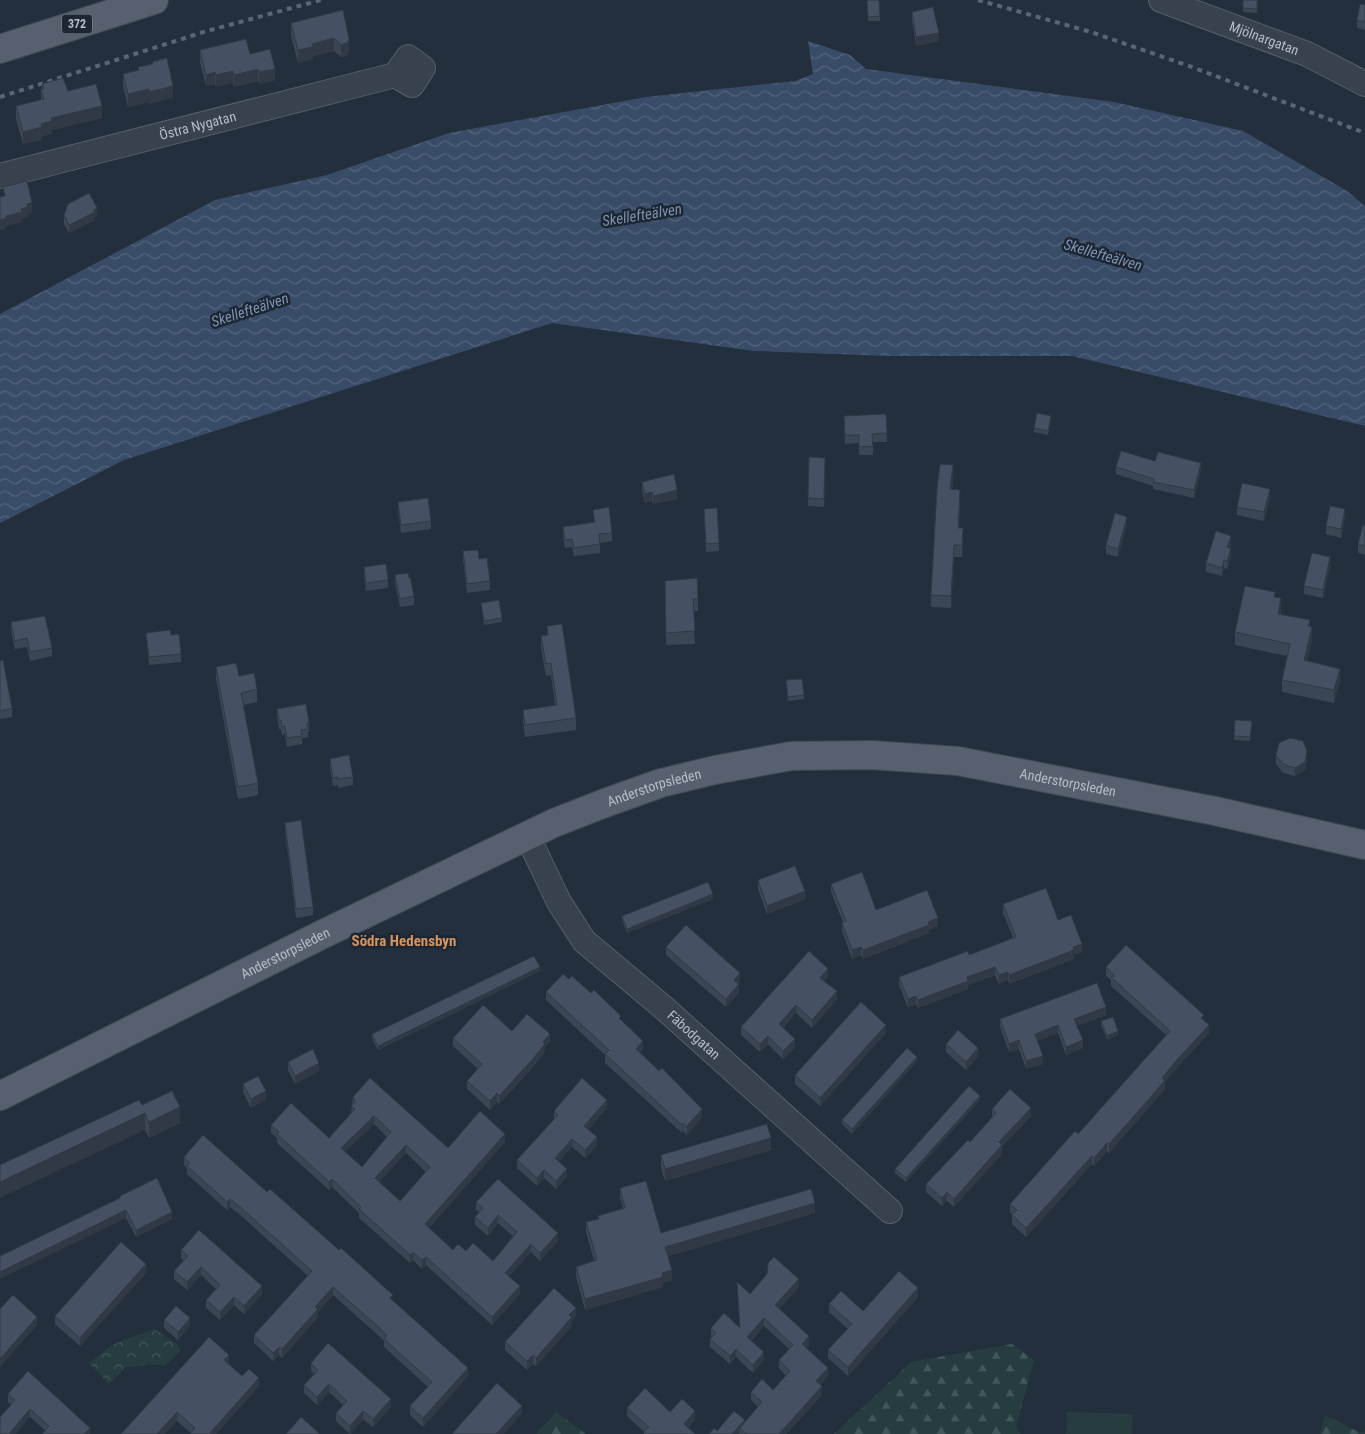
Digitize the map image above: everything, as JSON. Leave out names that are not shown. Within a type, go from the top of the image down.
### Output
[{"type":"main road","name":"372","points":[[0,49],[154,0]]},
{"type":"main road","name":"Anderstorpsleden","points":[[0,1096],[321,935],[527,835],[605,802],[661,783],[715,770],[791,756],[872,755],[958,761],[1215,811],[1365,845]]},
{"type":"street","name":"Mjölnargatan","points":[[1161,0],[1307,54],[1365,84]]},
{"type":"street","name":"Östra Nygatan","points":[[0,176],[395,75]]},
{"type":"street","name":"Fäbodgatan","points":[[527,835],[559,902],[584,941],[664,1008],[890,1212]]},
{"type":"green space","points":[[154,1329],[177,1344],[181,1351],[164,1366],[126,1367],[109,1384],[89,1363],[112,1345]]},
{"type":"green space","points":[[1012,1344],[1034,1360],[1016,1427],[1020,1434],[834,1434],[911,1362]]},
{"type":"green space","points":[[556,1412],[586,1434],[536,1434]]},
{"type":"green space","points":[[1067,1412],[1133,1414],[1132,1434],[1066,1434]]},
{"type":"green space","points":[[1325,1415],[1361,1433],[1365,1431],[1365,1434],[1320,1434]]},
{"type":"water","name":"Skellefteälven","points":[[808,41],[850,55],[866,69],[1114,102],[1243,131],[1347,191],[1365,206],[1365,426],[1072,356],[890,356],[754,351],[552,323],[124,460],[0,523],[0,314],[215,200],[327,175],[449,133],[646,97],[795,81],[813,74]]},
{"type":"building","points":[[867,0],[879,0],[880,16],[868,17]]},
{"type":"building","points":[[1243,0],[1257,0],[1257,9],[1243,8]]},
{"type":"building","points":[[1360,4],[1365,5],[1365,22],[1357,20]]},
{"type":"building","points":[[933,7],[939,33],[916,37],[912,12]]},
{"type":"building","points":[[343,10],[349,39],[347,43],[341,45],[334,38],[312,44],[313,47],[298,50],[291,23]]},
{"type":"building","points":[[246,39],[250,54],[270,49],[275,69],[259,72],[258,69],[234,75],[233,71],[216,75],[215,72],[206,75],[200,50]]},
{"type":"building","points":[[167,58],[173,86],[149,92],[149,89],[128,94],[123,74],[139,70],[138,67],[153,64],[152,62]]},
{"type":"building","points":[[63,78],[68,91],[96,84],[102,106],[51,118],[52,121],[41,124],[42,127],[23,132],[16,106],[44,99],[41,89],[44,89],[42,84]]},
{"type":"building","points":[[27,181],[32,203],[27,204],[28,207],[21,209],[22,212],[6,216],[6,218],[0,220],[0,197],[5,196],[3,187]]},
{"type":"building","points":[[89,193],[97,208],[94,210],[95,212],[69,225],[64,215],[68,204]]},
{"type":"building","points":[[1037,413],[1051,416],[1048,431],[1034,428]]},
{"type":"building","points":[[886,414],[887,433],[872,434],[873,446],[859,447],[859,435],[845,435],[844,416]]},
{"type":"building","points":[[1121,451],[1155,461],[1158,452],[1201,463],[1194,490],[1153,482],[1154,479],[1116,467]]},
{"type":"building","points":[[809,457],[825,458],[824,499],[808,498]]},
{"type":"building","points":[[940,464],[953,465],[950,489],[960,490],[958,528],[963,528],[962,545],[954,545],[951,596],[931,595]]},
{"type":"building","points":[[674,474],[677,490],[653,496],[652,492],[645,494],[642,482]]},
{"type":"building","points":[[1242,483],[1270,489],[1264,512],[1237,507]]},
{"type":"building","points":[[428,498],[431,521],[401,525],[398,502]]},
{"type":"building","points":[[1330,506],[1345,509],[1341,529],[1326,526]]},
{"type":"building","points":[[609,507],[612,533],[599,534],[600,544],[574,548],[572,539],[565,540],[563,527],[595,522],[593,510]]},
{"type":"building","points":[[717,508],[719,543],[706,544],[704,509]]},
{"type":"building","points":[[1115,513],[1127,517],[1118,549],[1106,545]]},
{"type":"building","points":[[1363,525],[1365,526],[1365,546],[1358,544]]},
{"type":"building","points":[[1216,531],[1231,536],[1227,548],[1231,548],[1227,561],[1224,560],[1222,568],[1206,563]]},
{"type":"building","points":[[478,550],[479,559],[487,558],[490,581],[467,584],[463,551]]},
{"type":"building","points":[[1312,553],[1330,557],[1323,590],[1304,586]]},
{"type":"building","points":[[386,564],[388,580],[366,583],[364,567]]},
{"type":"building","points":[[408,573],[414,596],[400,599],[395,575]]},
{"type":"building","points":[[697,578],[698,599],[693,599],[695,631],[666,633],[665,581]]},
{"type":"building","points":[[1245,586],[1275,592],[1274,597],[1281,598],[1278,614],[1310,620],[1308,626],[1312,627],[1304,660],[1340,669],[1334,690],[1282,680],[1290,644],[1235,632]]},
{"type":"building","points":[[499,600],[502,618],[484,621],[481,603]]},
{"type":"building","points":[[45,616],[52,648],[30,652],[27,638],[15,641],[11,622]]},
{"type":"building","points":[[562,624],[576,718],[525,725],[523,710],[557,705],[551,663],[546,664],[541,636],[548,635],[547,626]]},
{"type":"building","points":[[170,630],[171,635],[179,634],[181,654],[149,657],[146,633]]},
{"type":"building","points":[[3,660],[12,708],[0,711],[0,661]]},
{"type":"building","points":[[236,663],[239,676],[254,673],[257,689],[241,693],[258,783],[238,787],[216,667]]},
{"type":"building","points":[[802,679],[804,695],[788,697],[786,680]]},
{"type":"building","points":[[306,704],[308,729],[301,730],[302,736],[287,738],[285,726],[282,727],[277,709]]},
{"type":"building","points":[[1235,720],[1252,721],[1250,737],[1234,736]]},
{"type":"building","points":[[1290,738],[1303,741],[1307,751],[1305,762],[1295,768],[1283,764],[1276,755],[1279,743]]},
{"type":"building","points":[[349,755],[353,777],[333,778],[330,759]]},
{"type":"building","points":[[301,820],[313,907],[296,909],[285,823]]},
{"type":"building","points":[[795,866],[805,891],[767,906],[758,880]]},
{"type":"building","points":[[862,872],[876,910],[927,890],[938,918],[928,922],[929,925],[863,950],[861,947],[852,950],[842,923],[846,921],[831,884]]},
{"type":"building","points":[[708,882],[713,894],[627,929],[622,916]]},
{"type":"building","points":[[1046,888],[1058,920],[1071,915],[1082,944],[1073,947],[1074,950],[1009,975],[1008,972],[999,975],[995,967],[967,977],[968,981],[918,1000],[916,996],[908,999],[899,977],[968,951],[969,955],[1016,937],[1003,904]]},
{"type":"building","points":[[686,925],[740,973],[734,980],[739,984],[726,999],[666,947]]},
{"type":"building","points":[[1126,945],[1204,1015],[1201,1018],[1209,1025],[1174,1063],[1162,1078],[1165,1080],[1109,1144],[1107,1143],[1094,1158],[1092,1156],[1026,1228],[1012,1215],[1017,1210],[1010,1204],[1075,1131],[1078,1134],[1170,1031],[1111,977],[1115,976],[1106,967]]},
{"type":"building","points":[[809,951],[828,969],[820,978],[837,991],[812,1020],[796,1005],[779,1024],[795,1039],[783,1051],[768,1036],[760,1044],[741,1027]]},
{"type":"building","points":[[534,956],[540,967],[378,1046],[372,1034]]},
{"type":"building","points":[[563,974],[569,979],[572,976],[591,993],[594,990],[621,1016],[619,1018],[643,1041],[636,1049],[659,1071],[662,1068],[702,1109],[687,1126],[683,1123],[682,1125],[605,1054],[609,1050],[546,992]]},
{"type":"building","points":[[1097,983],[1106,1007],[1074,1019],[1083,1040],[1066,1047],[1058,1025],[1035,1034],[1043,1056],[1026,1061],[1019,1040],[1009,1044],[1000,1019]]},
{"type":"building","points":[[861,1002],[886,1025],[820,1098],[795,1075]]},
{"type":"building","points":[[483,1005],[512,1031],[527,1014],[550,1034],[543,1042],[545,1044],[531,1061],[499,1096],[497,1093],[490,1101],[467,1081],[482,1064],[453,1038]]},
{"type":"building","points":[[1113,1017],[1118,1031],[1107,1036],[1101,1021]]},
{"type":"building","points":[[958,1030],[978,1048],[966,1062],[946,1044]]},
{"type":"building","points":[[907,1048],[917,1057],[852,1129],[842,1120]]},
{"type":"building","points":[[313,1049],[319,1063],[295,1076],[288,1062]]},
{"type":"building","points":[[258,1076],[266,1091],[251,1099],[243,1084]]},
{"type":"building","points":[[370,1078],[448,1148],[480,1111],[505,1134],[425,1224],[453,1250],[458,1244],[466,1251],[473,1243],[493,1261],[517,1232],[498,1215],[488,1228],[475,1217],[483,1208],[476,1202],[498,1179],[558,1233],[540,1253],[531,1244],[505,1273],[520,1286],[492,1317],[426,1257],[422,1260],[413,1252],[410,1255],[359,1209],[361,1207],[332,1179],[329,1182],[277,1134],[279,1132],[271,1125],[291,1103],[329,1138],[355,1109],[351,1106],[356,1101],[353,1097]],"holes":[[[374,1116],[391,1132],[362,1167],[341,1148]],[[406,1145],[430,1167],[400,1201],[375,1178]]]},
{"type":"building","points":[[582,1078],[607,1100],[584,1126],[597,1137],[585,1150],[572,1139],[555,1158],[567,1169],[556,1181],[544,1170],[537,1178],[517,1160],[558,1115],[554,1111]]},
{"type":"building","points":[[969,1086],[980,1096],[906,1178],[895,1169]]},
{"type":"building","points":[[1010,1089],[1031,1108],[999,1142],[1002,1145],[954,1199],[947,1192],[942,1198],[926,1184],[968,1140],[970,1142],[996,1113],[992,1109]]},
{"type":"building","points":[[172,1091],[180,1107],[149,1122],[145,1113],[0,1182],[0,1165],[139,1100],[142,1105]]},
{"type":"building","points":[[767,1124],[771,1138],[665,1169],[661,1155]]},
{"type":"building","points":[[203,1135],[267,1192],[270,1189],[339,1250],[341,1248],[393,1295],[390,1298],[468,1368],[423,1418],[410,1406],[432,1382],[384,1339],[387,1336],[380,1328],[333,1287],[315,1307],[318,1309],[282,1349],[279,1347],[273,1353],[254,1335],[312,1271],[238,1205],[230,1199],[227,1202],[187,1166],[190,1163],[184,1157]]},
{"type":"building","points":[[157,1178],[172,1212],[136,1230],[126,1210],[0,1272],[0,1256]]},
{"type":"building","points":[[646,1181],[661,1233],[811,1189],[815,1203],[665,1247],[672,1270],[662,1273],[663,1277],[585,1299],[576,1267],[597,1260],[586,1222],[599,1219],[598,1216],[625,1208],[620,1188]]},
{"type":"building","points":[[199,1230],[262,1286],[244,1306],[234,1297],[220,1312],[206,1300],[220,1285],[201,1267],[187,1282],[174,1271],[188,1256],[181,1250]]},
{"type":"building","points":[[121,1242],[146,1264],[80,1338],[55,1316]]},
{"type":"building","points":[[774,1257],[799,1279],[775,1305],[809,1336],[802,1344],[828,1368],[816,1381],[822,1386],[779,1434],[746,1434],[740,1428],[762,1402],[751,1392],[762,1379],[773,1390],[790,1371],[779,1360],[793,1345],[764,1318],[747,1337],[764,1352],[753,1365],[736,1349],[730,1356],[710,1339],[716,1333],[711,1328],[724,1313],[740,1328],[737,1282],[750,1294],[767,1274],[768,1263]]},
{"type":"building","points":[[899,1271],[918,1288],[848,1367],[828,1350],[852,1324],[829,1304],[841,1291],[863,1311]]},
{"type":"building","points":[[554,1288],[576,1308],[569,1315],[572,1317],[536,1358],[533,1355],[527,1361],[505,1342]]},
{"type":"building","points":[[13,1295],[37,1317],[0,1359],[0,1309]]},
{"type":"building","points":[[176,1306],[190,1318],[178,1332],[164,1320]]},
{"type":"building","points":[[209,1337],[229,1355],[224,1360],[242,1376],[249,1369],[259,1378],[209,1434],[190,1434],[195,1428],[177,1412],[157,1434],[121,1434]]},
{"type":"building","points":[[328,1343],[391,1399],[373,1419],[363,1411],[350,1426],[336,1413],[347,1401],[329,1384],[317,1397],[304,1385],[318,1370],[311,1363]]},
{"type":"building","points":[[28,1371],[90,1428],[84,1434],[42,1434],[49,1426],[30,1409],[9,1434],[0,1434],[0,1417],[15,1400],[8,1394]]},
{"type":"building","points":[[497,1383],[522,1406],[496,1434],[452,1434]]},
{"type":"building","points":[[645,1388],[670,1412],[682,1399],[695,1411],[684,1424],[695,1434],[646,1434],[644,1432],[649,1427],[627,1408]]},
{"type":"building","points":[[734,1411],[745,1420],[732,1434],[709,1434],[714,1428],[717,1431]]},
{"type":"building","points":[[301,1417],[320,1434],[286,1434]]},
{"type":"railway","points":[[0,97],[207,31],[321,0]]},
{"type":"railway","points":[[978,0],[1091,32],[1192,67],[1365,133]]},
{"type":"district","name":"Södra Hedensbyn","points":[[404,941]]}]
